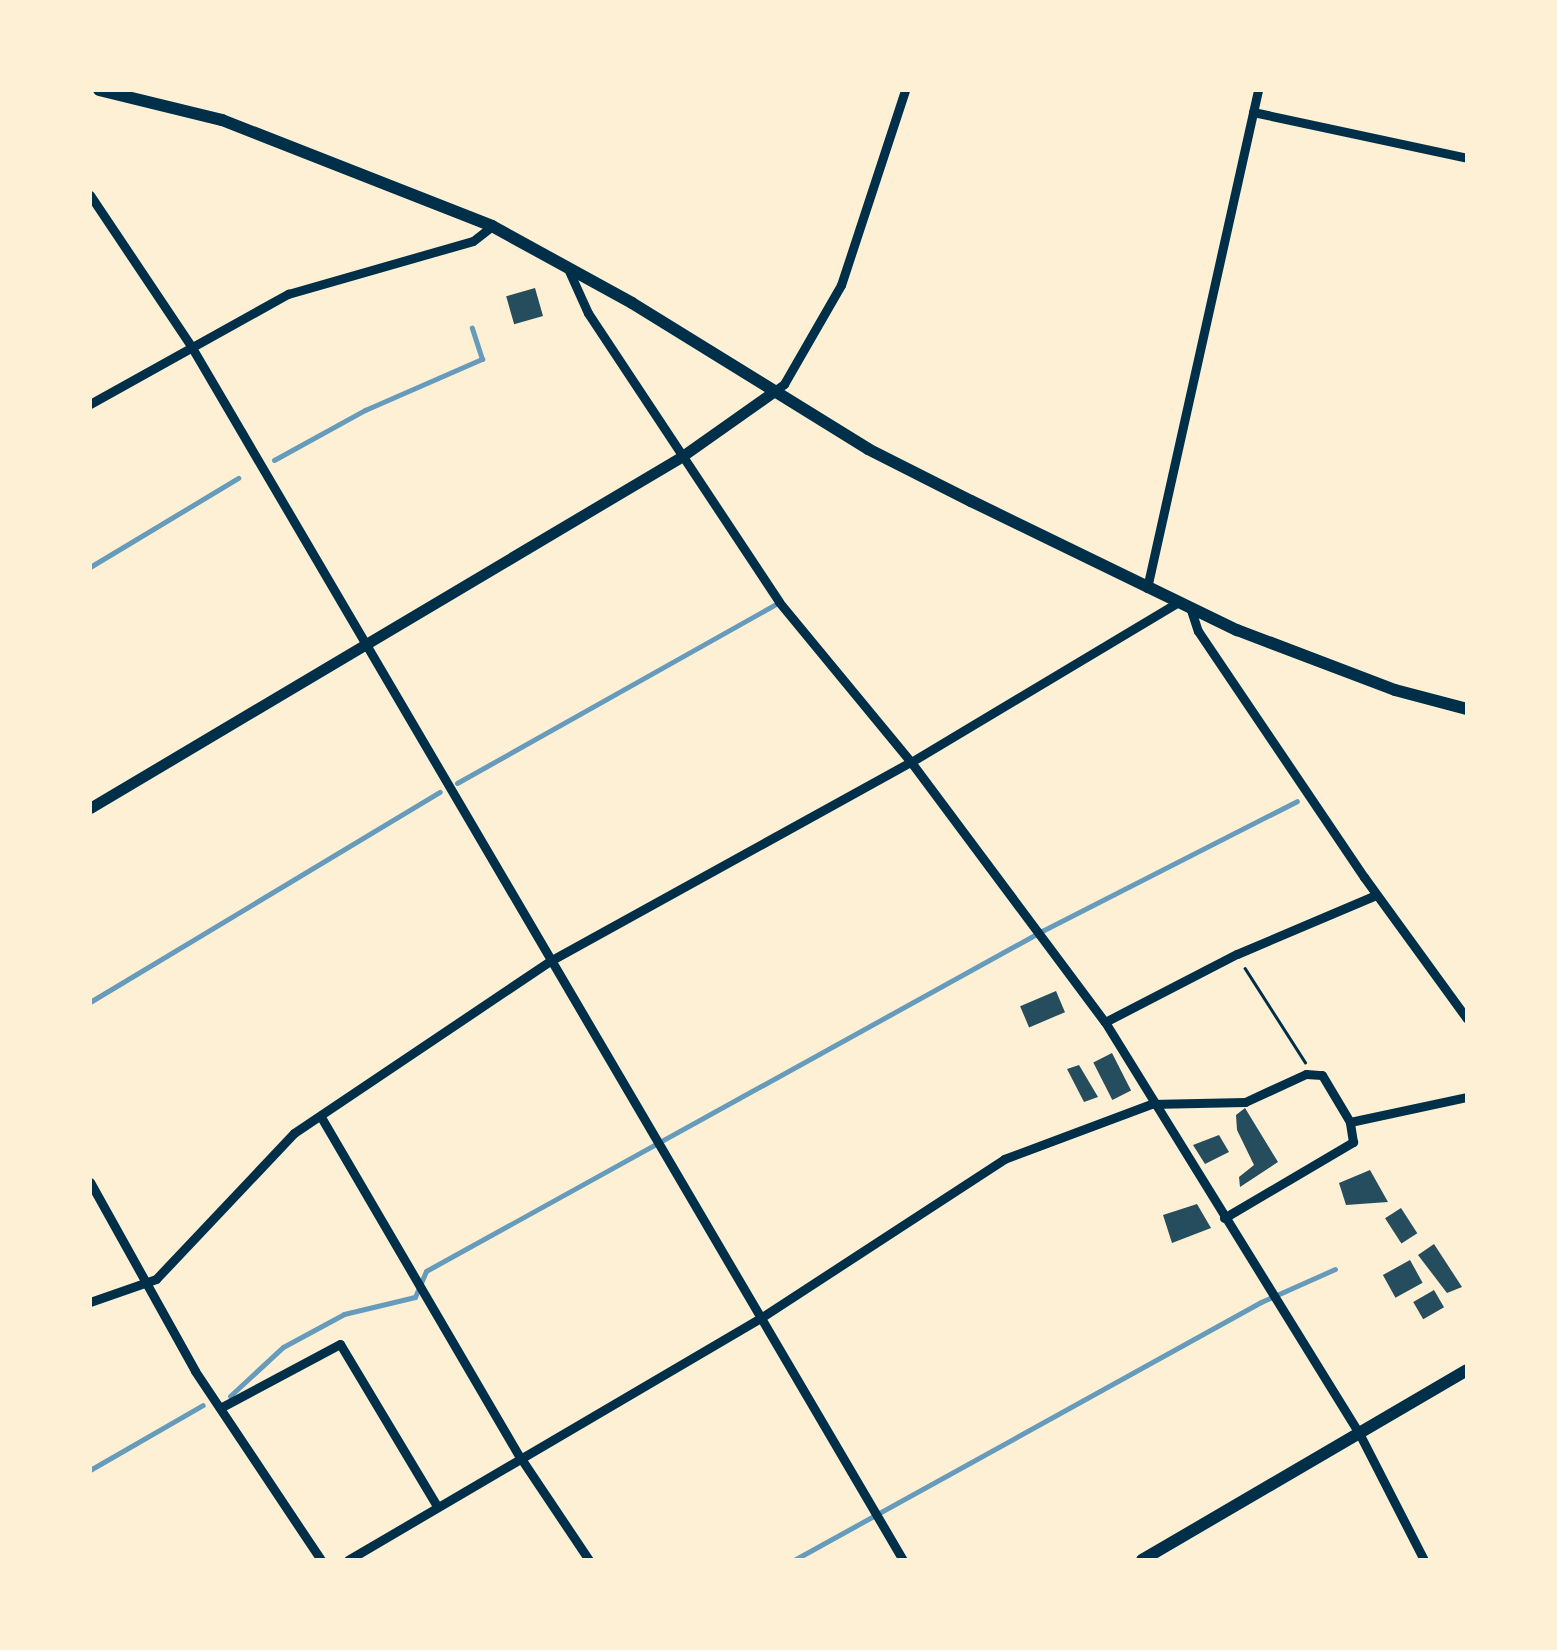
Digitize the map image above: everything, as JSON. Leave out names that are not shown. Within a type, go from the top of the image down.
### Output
[{"type":"main road","points":[[98,90],[222,120],[492,226],[868,449],[1184,606],[1323,665],[1467,709]]},
{"type":"main road","points":[[1151,1558],[1467,1370]]},
{"type":"street","points":[[90,808],[681,457],[773,392],[841,285],[905,90]]},
{"type":"street","points":[[1148,588],[1258,90]]},
{"type":"street","points":[[1254,112],[1467,158]]},
{"type":"street","points":[[90,195],[190,346],[902,1560]]},
{"type":"street","points":[[90,404],[288,294],[473,241],[492,226]]},
{"type":"street","points":[[568,268],[588,313],[779,602],[911,762],[1105,1022],[1151,1104],[1359,1433],[1424,1560]]},
{"type":"street","points":[[90,1302],[150,1282],[294,1133],[550,962],[1184,606],[1376,895],[1467,1019]]},
{"type":"street","points":[[1105,1022],[1236,954],[1376,895]]},
{"type":"street","points":[[348,1560],[759,1319],[1004,1159],[1151,1104],[1244,1102],[1306,1074],[1322,1075],[1350,1122],[1353,1142],[1224,1218]]},
{"type":"street","points":[[1350,1122],[1467,1097]]},
{"type":"street","points":[[321,1117],[520,1457],[589,1560]]},
{"type":"street","points":[[90,1182],[220,1408],[322,1560]]},
{"type":"street","points":[[220,1408],[340,1344],[437,1506]]},
{"type":"path","points":[[1236,954],[1306,1074]]},
{"type":"building","points":[[535,288],[543,316],[514,324],[506,296]]},
{"type":"building","points":[[1056,991],[1065,1012],[1029,1027],[1020,1006]]},
{"type":"building","points":[[1112,1053],[1131,1090],[1112,1100],[1093,1063]]},
{"type":"building","points":[[1079,1065],[1098,1097],[1084,1102],[1067,1069]]},
{"type":"building","points":[[1245,1108],[1278,1162],[1240,1187],[1239,1177],[1254,1165],[1237,1130],[1236,1115]]},
{"type":"building","points":[[1219,1135],[1229,1152],[1205,1164],[1193,1145]]},
{"type":"building","points":[[1370,1170],[1388,1202],[1346,1205],[1339,1183]]},
{"type":"building","points":[[1197,1204],[1211,1228],[1172,1243],[1163,1215]]},
{"type":"building","points":[[1401,1208],[1417,1233],[1401,1244],[1385,1218]]},
{"type":"building","points":[[1434,1244],[1462,1287],[1447,1293],[1418,1255]]},
{"type":"building","points":[[1410,1260],[1423,1283],[1395,1298],[1383,1275]]},
{"type":"building","points":[[1434,1290],[1444,1307],[1423,1319],[1413,1302]]},
{"type":"waterway","points":[[274,460],[365,410],[482,359],[472,328]]},
{"type":"waterway","points":[[90,567],[238,478]]},
{"type":"waterway","points":[[457,783],[779,602]]},
{"type":"waterway","points":[[90,1002],[440,792]]},
{"type":"waterway","points":[[230,1396],[283,1347],[344,1314],[415,1297],[426,1271],[1042,931],[1297,801]]},
{"type":"waterway","points":[[794,1560],[1261,1302],[1335,1269]]},
{"type":"waterway","points":[[90,1470],[203,1405]]}]
